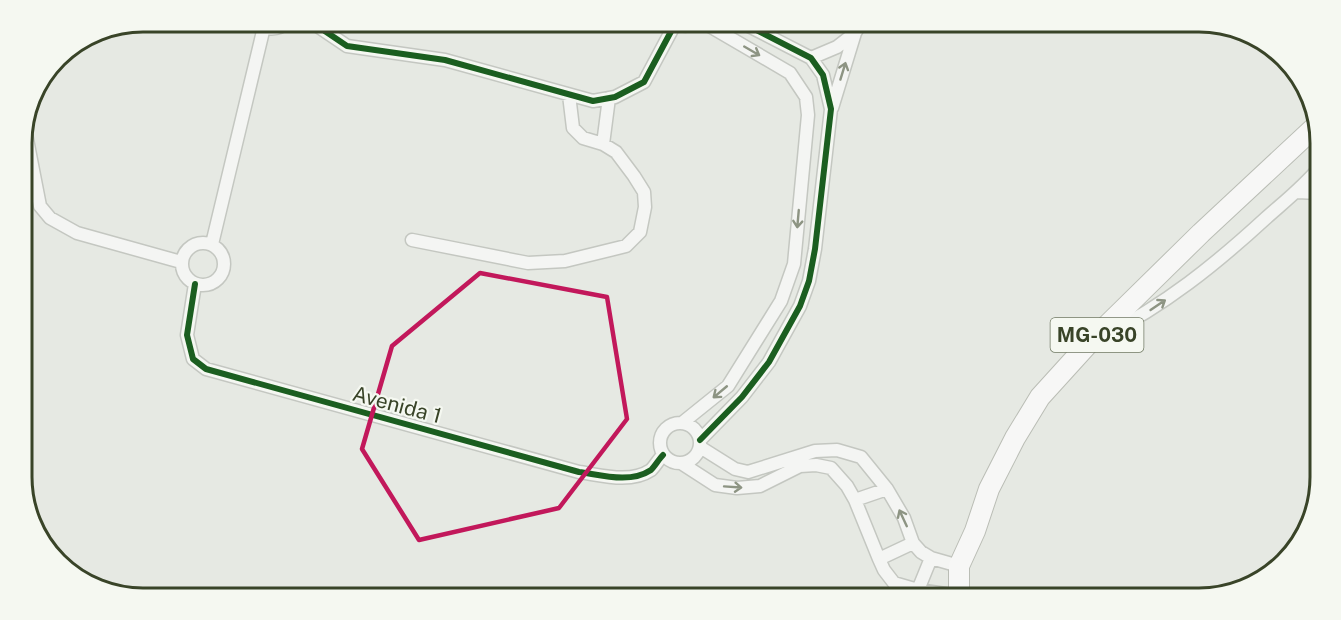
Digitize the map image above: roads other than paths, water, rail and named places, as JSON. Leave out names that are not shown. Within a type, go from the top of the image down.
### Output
[{"type":"highway","name":"MG-030","points":[[959,588],[959,566],[975,531],[989,489],[1015,438],[1040,397],[1089,343],[1201,233],[1309,132]]},
{"type":"street","points":[[212,244],[257,32]]},
{"type":"street","points":[[326,32],[347,46],[445,60],[593,101],[615,97],[644,82],[669,32]]},
{"type":"street","points":[[721,32],[790,73],[806,97],[808,115],[794,264],[781,301],[728,386],[682,423],[670,425],[661,435],[660,449],[668,460],[681,463],[715,485],[737,488],[760,486],[800,466],[831,468],[847,486],[855,500],[884,570],[894,583],[911,588]]},
{"type":"street","points":[[760,32],[811,58],[823,75],[831,109]]},
{"type":"street","points":[[811,58],[837,47],[855,33]]},
{"type":"street","points":[[681,463],[693,458],[700,444],[742,397],[769,362],[800,306],[809,281],[815,249],[831,109],[855,33]]},
{"type":"street","points":[[412,240],[528,263],[565,261],[626,246],[640,232],[645,207],[644,192],[616,152],[603,144],[583,138],[573,128],[569,95]]},
{"type":"street","points":[[603,144],[609,98]]},
{"type":"street","points":[[32,165],[40,206],[50,218],[77,233],[181,262]]},
{"type":"street","points":[[1089,343],[1136,320],[1180,290],[1227,254],[1298,192],[1310,178]]},
{"type":"street","points":[[1298,192],[1310,193]]},
{"type":"street","points":[[205,242],[212,244],[222,254],[224,269],[216,281],[210,284],[195,284],[185,276],[181,262],[183,255],[192,245],[205,242]]},
{"type":"street","name":"Avenida 1","points":[[195,284],[187,335],[193,359],[206,369],[579,472],[618,478],[637,476],[651,469],[663,455]]},
{"type":"street","points":[[682,423],[694,429],[700,444],[735,469],[748,472],[815,451],[837,450],[861,458],[887,489],[904,518],[913,543],[921,552],[931,558],[959,566]]},
{"type":"street","points":[[855,500],[887,489]]},
{"type":"street","points":[[879,559],[913,543]]},
{"type":"street","points":[[919,588],[931,558]]}]
